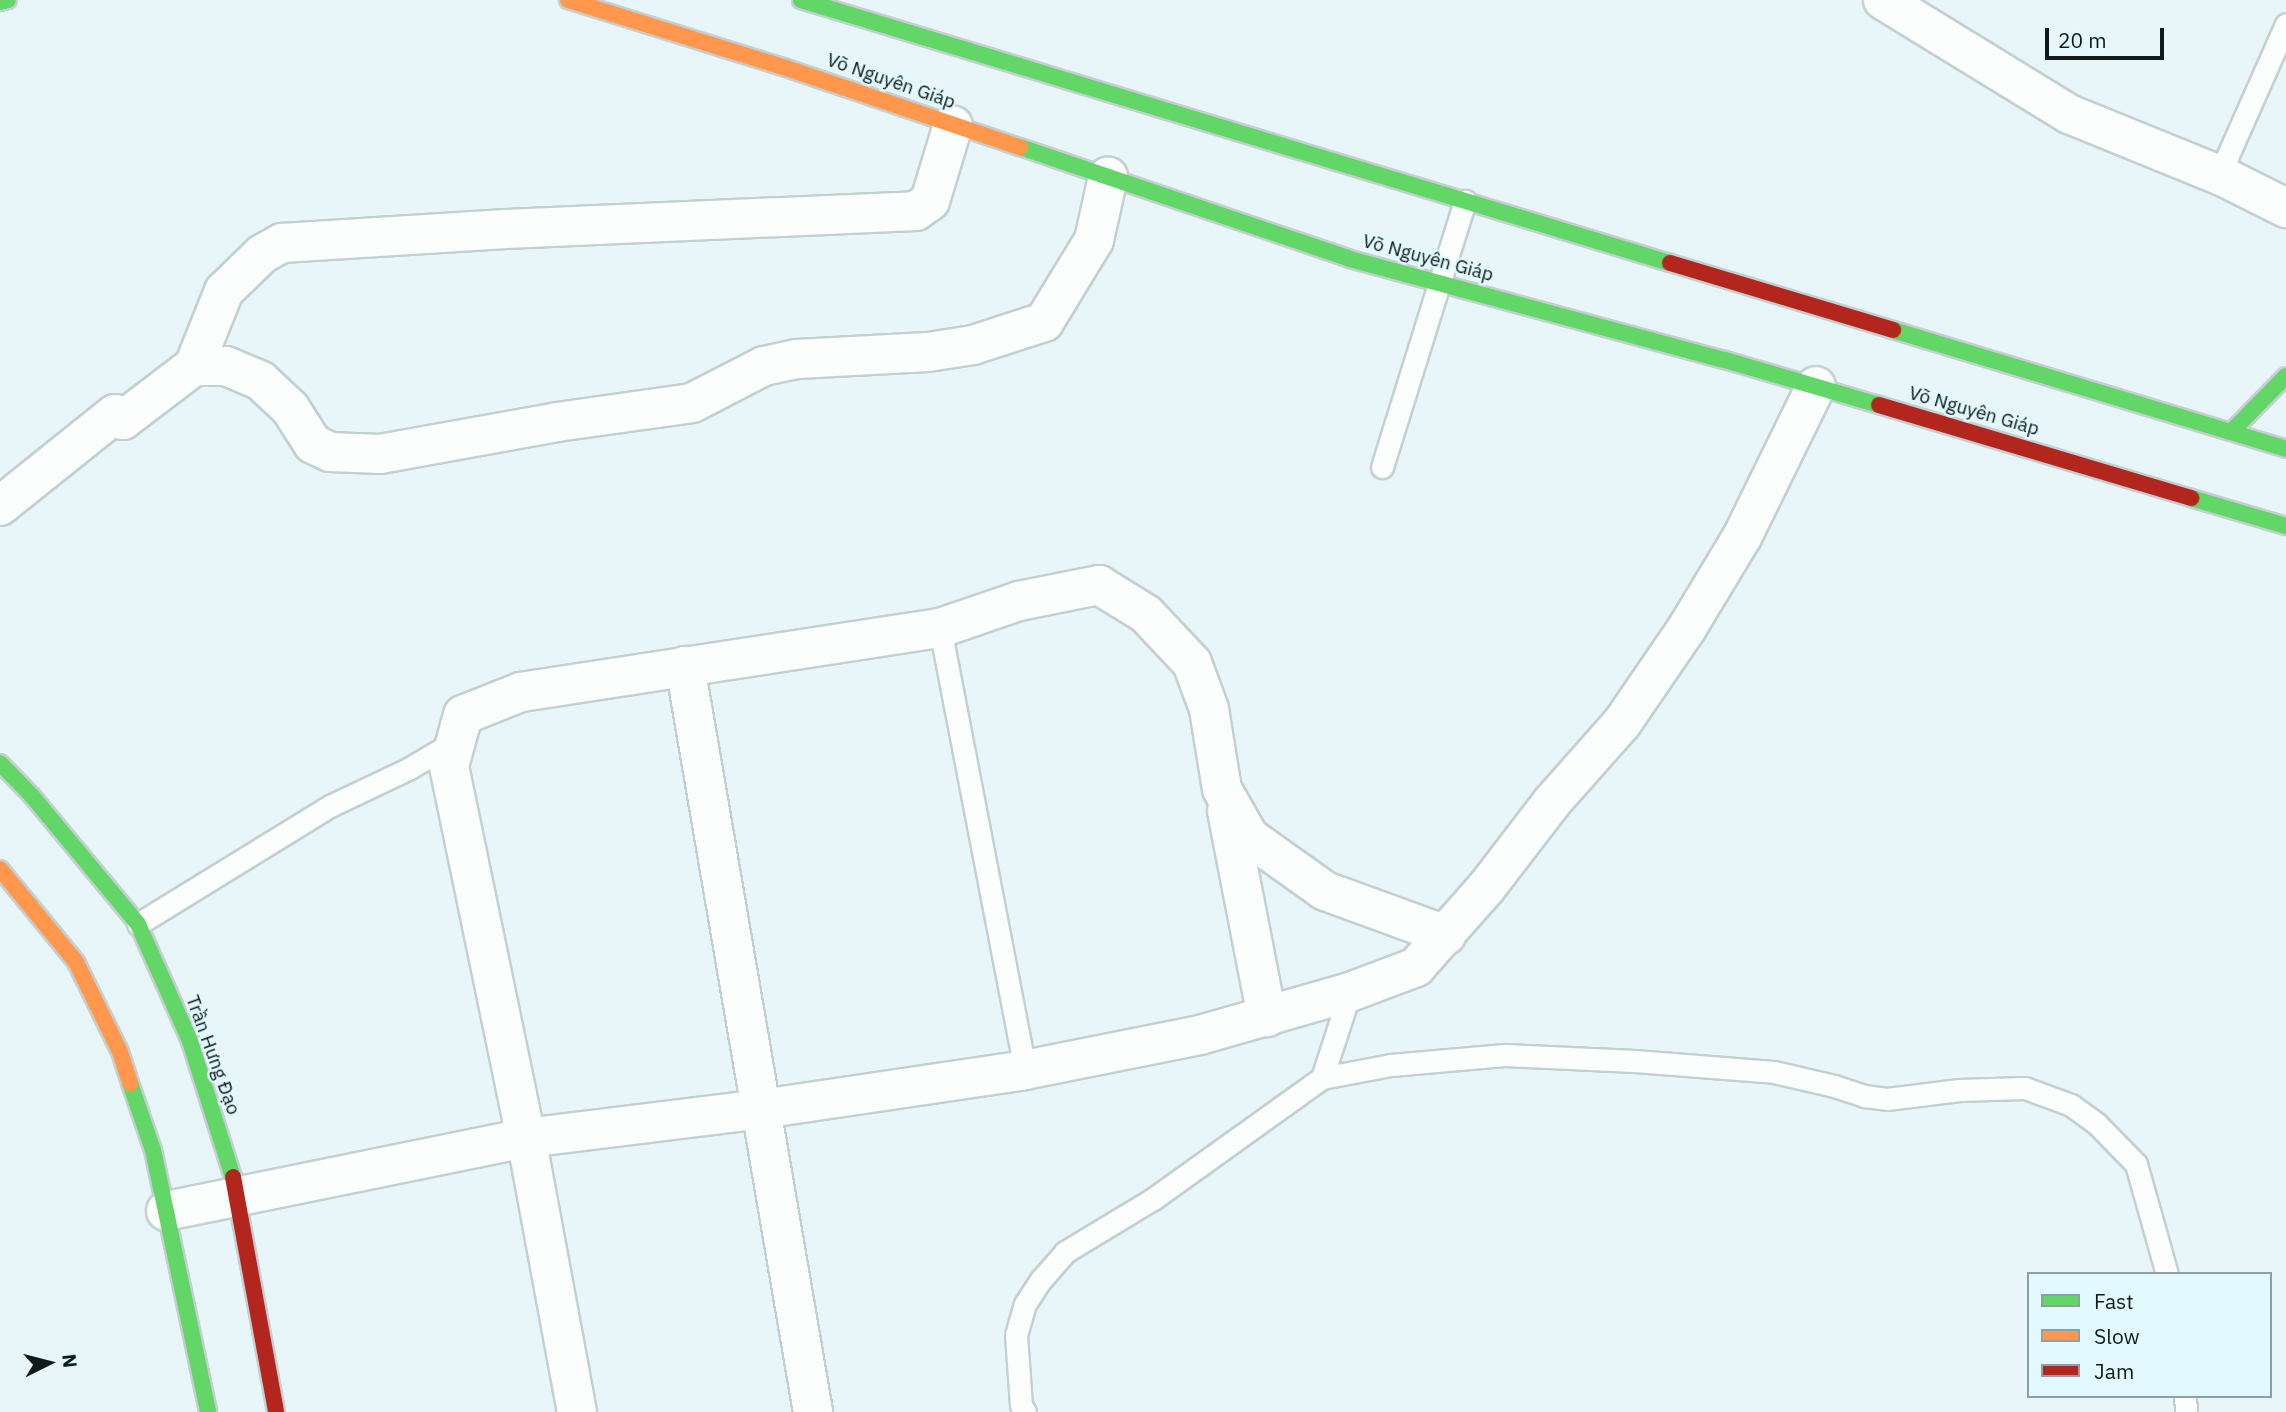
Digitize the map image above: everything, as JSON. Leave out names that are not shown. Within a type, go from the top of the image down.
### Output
[{"type":"main road","points":[[0,2],[8,0]]},
{"type":"main road","name":"Võ Nguyên Giáp","points":[[568,0],[783,67],[1350,259],[1816,386],[2286,526]]},
{"type":"main road","points":[[801,0],[2286,449]]},
{"type":"main road","points":[[2231,432],[2286,376]]},
{"type":"main road","name":"Trần Hưng Đạo","points":[[0,763],[32,796],[138,924],[190,1041],[237,1195],[276,1412]]},
{"type":"main road","points":[[0,869],[76,962],[120,1052],[153,1150],[208,1412]]},
{"type":"street","points":[[1883,0],[2069,114],[2222,176],[2286,208]]},
{"type":"street","points":[[0,506],[115,414],[123,420],[194,366],[224,291],[262,254],[282,243],[506,229],[916,211],[930,201],[953,125]]},
{"type":"street","points":[[194,366],[226,366],[261,381],[290,408],[313,444],[330,452],[380,454],[557,422],[692,403],[764,366],[797,359],[928,352],[973,345],[1044,322],[1094,240],[1108,177]]},
{"type":"street","points":[[166,1211],[526,1138],[762,1109],[1025,1070],[1200,1035],[1350,992],[1416,967],[1486,888],[1552,802],[1622,723],[1687,628],[1742,537],[1816,386]]},
{"type":"street","points":[[577,1412],[526,1138],[449,766],[463,715],[521,692],[940,628],[1019,601],[1099,585],[1146,614],[1192,663],[1209,709],[1267,1017]]},
{"type":"street","points":[[685,666],[813,1412]]},
{"type":"street","points":[[1222,789],[1249,837],[1325,891],[1446,935]]},
{"type":"lane","points":[[2222,176],[2228,155],[2286,24]]},
{"type":"lane","points":[[1382,467],[1465,201]]},
{"type":"lane","points":[[940,628],[1025,1070]]},
{"type":"lane","points":[[138,924],[330,806],[408,769],[457,741]]},
{"type":"lane","points":[[1322,1077],[1350,992]]},
{"type":"lane","points":[[1025,1412],[1021,1405],[1016,1335],[1025,1304],[1065,1252],[1153,1199],[1322,1077],[1391,1065],[1505,1055],[1635,1061],[1774,1072],[1864,1096],[1887,1098],[1959,1090],[2025,1088],[2071,1105],[2097,1124],[2136,1164],[2166,1272]]},
{"type":"traffic: fast","points":[[0,2],[8,0]]},
{"type":"traffic: fast","points":[[801,0],[1670,263]]},
{"type":"traffic: fast","points":[[1020,147],[1350,259],[1725,360],[1879,405]]},
{"type":"traffic: fast","points":[[1893,330],[2286,449]]},
{"type":"traffic: fast","points":[[2231,432],[2286,376]]},
{"type":"traffic: fast","points":[[2191,498],[2286,526]]},
{"type":"traffic: fast","points":[[0,763],[32,796],[138,924],[190,1041],[233,1177]]},
{"type":"traffic: fast","points":[[130,1083],[153,1150],[208,1412]]},
{"type":"traffic: slow","points":[[568,0],[783,67],[1020,147]]},
{"type":"traffic: slow","points":[[0,869],[76,962],[120,1052],[130,1083]]},
{"type":"traffic: jam","points":[[1670,263],[1893,330]]},
{"type":"traffic: jam","points":[[1879,405],[2191,498]]},
{"type":"traffic: jam","points":[[233,1177],[276,1412]]}]
